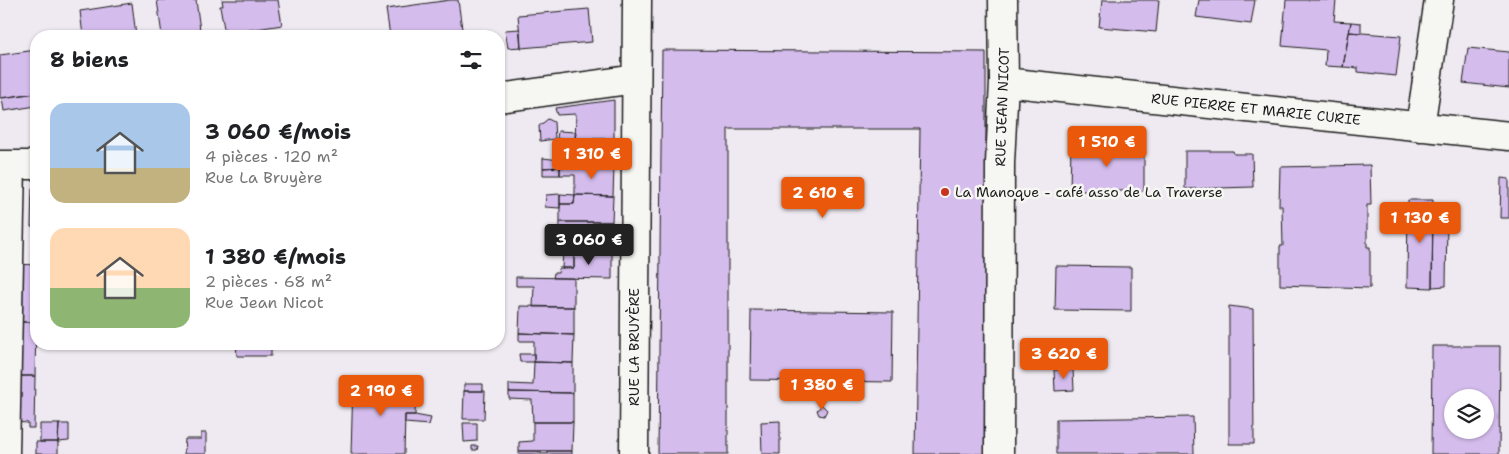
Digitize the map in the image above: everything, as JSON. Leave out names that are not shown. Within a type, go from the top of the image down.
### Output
[{"type":"street","name":"RUE LA BRUYÈRE","points":[[634,454],[637,0]]},
{"type":"street","name":"RUE JEAN NICOT","points":[[999,454],[1000,163],[1004,82],[1003,0]]},
{"type":"street","points":[[1420,127],[1439,0]]},
{"type":"street","points":[[505,97],[636,79]]},
{"type":"street","name":"RUE PIERRE ET MARIE CURIE","points":[[1004,82],[1509,136]]},
{"type":"street","points":[[5,454],[16,165]]},
{"type":"building","points":[[157,0],[196,0],[200,30],[161,30]]},
{"type":"building","points":[[222,0],[278,0],[282,25],[250,30],[224,30],[220,6],[223,6]]},
{"type":"building","points":[[458,0],[462,30],[389,30],[386,9]]},
{"type":"building","points":[[1102,0],[1159,0],[1156,32],[1099,27]]},
{"type":"building","points":[[1199,0],[1255,0],[1251,24],[1196,17]]},
{"type":"building","points":[[1286,0],[1336,0],[1334,21],[1351,22],[1343,67],[1325,66],[1326,50],[1282,46]]},
{"type":"building","points":[[132,3],[135,30],[82,30],[80,11]]},
{"type":"building","points":[[589,9],[592,42],[521,48],[518,15]]},
{"type":"building","points":[[1351,22],[1361,23],[1361,33],[1349,32]]},
{"type":"building","points":[[520,29],[521,47],[508,48],[505,30]]},
{"type":"building","points":[[1349,32],[1401,36],[1396,76],[1358,72],[1358,68],[1343,67]]},
{"type":"building","points":[[1468,48],[1509,52],[1509,88],[1463,83]]},
{"type":"building","points":[[662,50],[986,52],[986,454],[915,454],[920,129],[728,129],[728,454],[658,454]]},
{"type":"building","points":[[30,51],[30,94],[0,98],[0,55]]},
{"type":"building","points":[[30,94],[30,107],[4,111],[2,98]]},
{"type":"building","points":[[614,100],[614,139],[575,139],[576,114],[557,115],[555,108]]},
{"type":"building","points":[[548,119],[554,122],[555,139],[540,141],[539,126]]},
{"type":"building","points":[[558,131],[576,132],[575,139],[557,139]]},
{"type":"building","points":[[575,139],[614,139],[614,168],[560,167],[560,160],[576,159]]},
{"type":"building","points":[[1144,144],[1144,191],[1070,191],[1071,145]]},
{"type":"building","points":[[1185,151],[1233,151],[1234,154],[1252,154],[1253,187],[1185,189]]},
{"type":"building","points":[[543,158],[560,160],[560,167],[543,168]]},
{"type":"building","points":[[1370,165],[1371,205],[1367,205],[1367,247],[1370,247],[1370,288],[1280,285],[1280,246],[1283,246],[1282,206],[1279,206],[1280,167]]},
{"type":"building","points":[[560,167],[560,175],[543,175],[543,168]]},
{"type":"building","points":[[560,167],[614,168],[613,196],[575,195],[575,175],[560,175]]},
{"type":"building","points":[[1501,178],[1509,179],[1509,218],[1500,218]]},
{"type":"building","points":[[560,194],[575,195],[574,204],[560,204]]},
{"type":"building","points":[[560,194],[560,208],[545,207],[546,195]]},
{"type":"building","points":[[575,195],[613,196],[612,222],[560,222],[560,204],[574,204]]},
{"type":"building","points":[[1408,200],[1433,200],[1432,288],[1407,287]]},
{"type":"building","points":[[1433,218],[1447,219],[1446,286],[1432,287]]},
{"type":"building","points":[[560,222],[612,222],[612,251],[574,250],[574,242],[559,241]]},
{"type":"building","points":[[559,241],[574,242],[574,250],[559,250]]},
{"type":"building","points":[[563,250],[574,250],[574,268],[562,268]]},
{"type":"building","points":[[574,250],[612,251],[612,279],[553,278],[554,273],[558,273],[559,268],[574,268]]},
{"type":"building","points":[[18,264],[30,265],[30,322],[16,322]]},
{"type":"building","points":[[1056,266],[1131,267],[1131,311],[1055,310]]},
{"type":"building","points":[[516,277],[574,278],[574,307],[533,307],[534,286],[516,286]]},
{"type":"building","points":[[520,306],[574,307],[574,335],[519,333]]},
{"type":"building","points":[[1229,306],[1253,309],[1254,444],[1229,444]]},
{"type":"building","points":[[751,310],[893,312],[892,382],[750,380]]},
{"type":"building","points":[[16,322],[30,322],[30,350],[35,350],[35,376],[14,376]]},
{"type":"building","points":[[519,333],[574,335],[573,363],[534,362],[534,341],[519,341]]},
{"type":"building","points":[[1432,346],[1500,346],[1499,454],[1431,454]]},
{"type":"building","points":[[236,350],[271,350],[271,356],[237,356]]},
{"type":"building","points":[[519,354],[534,354],[534,362],[520,362]]},
{"type":"building","points":[[534,362],[573,363],[573,393],[509,392],[509,384],[533,385]]},
{"type":"building","points":[[1054,370],[1073,370],[1074,390],[1055,391]]},
{"type":"building","points":[[14,376],[35,376],[34,428],[28,428],[28,423],[13,422]]},
{"type":"building","points":[[353,383],[416,384],[415,415],[405,415],[404,454],[351,454]]},
{"type":"building","points":[[464,384],[483,384],[483,391],[464,391]]},
{"type":"building","points":[[464,391],[485,391],[484,419],[463,419]]},
{"type":"building","points":[[509,392],[573,393],[573,422],[533,422],[532,400],[509,399]]},
{"type":"building","points":[[822,405],[827,410],[824,416],[819,415],[817,410]]},
{"type":"building","points":[[405,415],[431,418],[429,425],[405,423]]},
{"type":"building","points":[[1193,417],[1194,454],[1056,454],[1056,419]]},
{"type":"building","points":[[780,421],[780,454],[762,454],[761,422]]},
{"type":"building","points":[[533,422],[573,422],[572,451],[519,451],[519,442],[533,441]]},
{"type":"building","points":[[463,423],[477,423],[477,441],[464,442]]},
{"type":"building","points":[[40,424],[59,424],[58,442],[40,442]]},
{"type":"building","points":[[59,424],[69,424],[69,441],[58,442]]},
{"type":"building","points":[[201,433],[206,433],[206,454],[184,454],[185,439],[201,439]]},
{"type":"building","points":[[36,442],[58,442],[58,454],[36,454]]},
{"type":"building","points":[[472,446],[478,446],[477,450],[472,450]]},
{"type":"building","points":[[519,451],[572,451],[572,454],[519,454]]},
{"type":"place","name":"La Manoque - café asso de La Traverse","points":[[945,192]]}]
